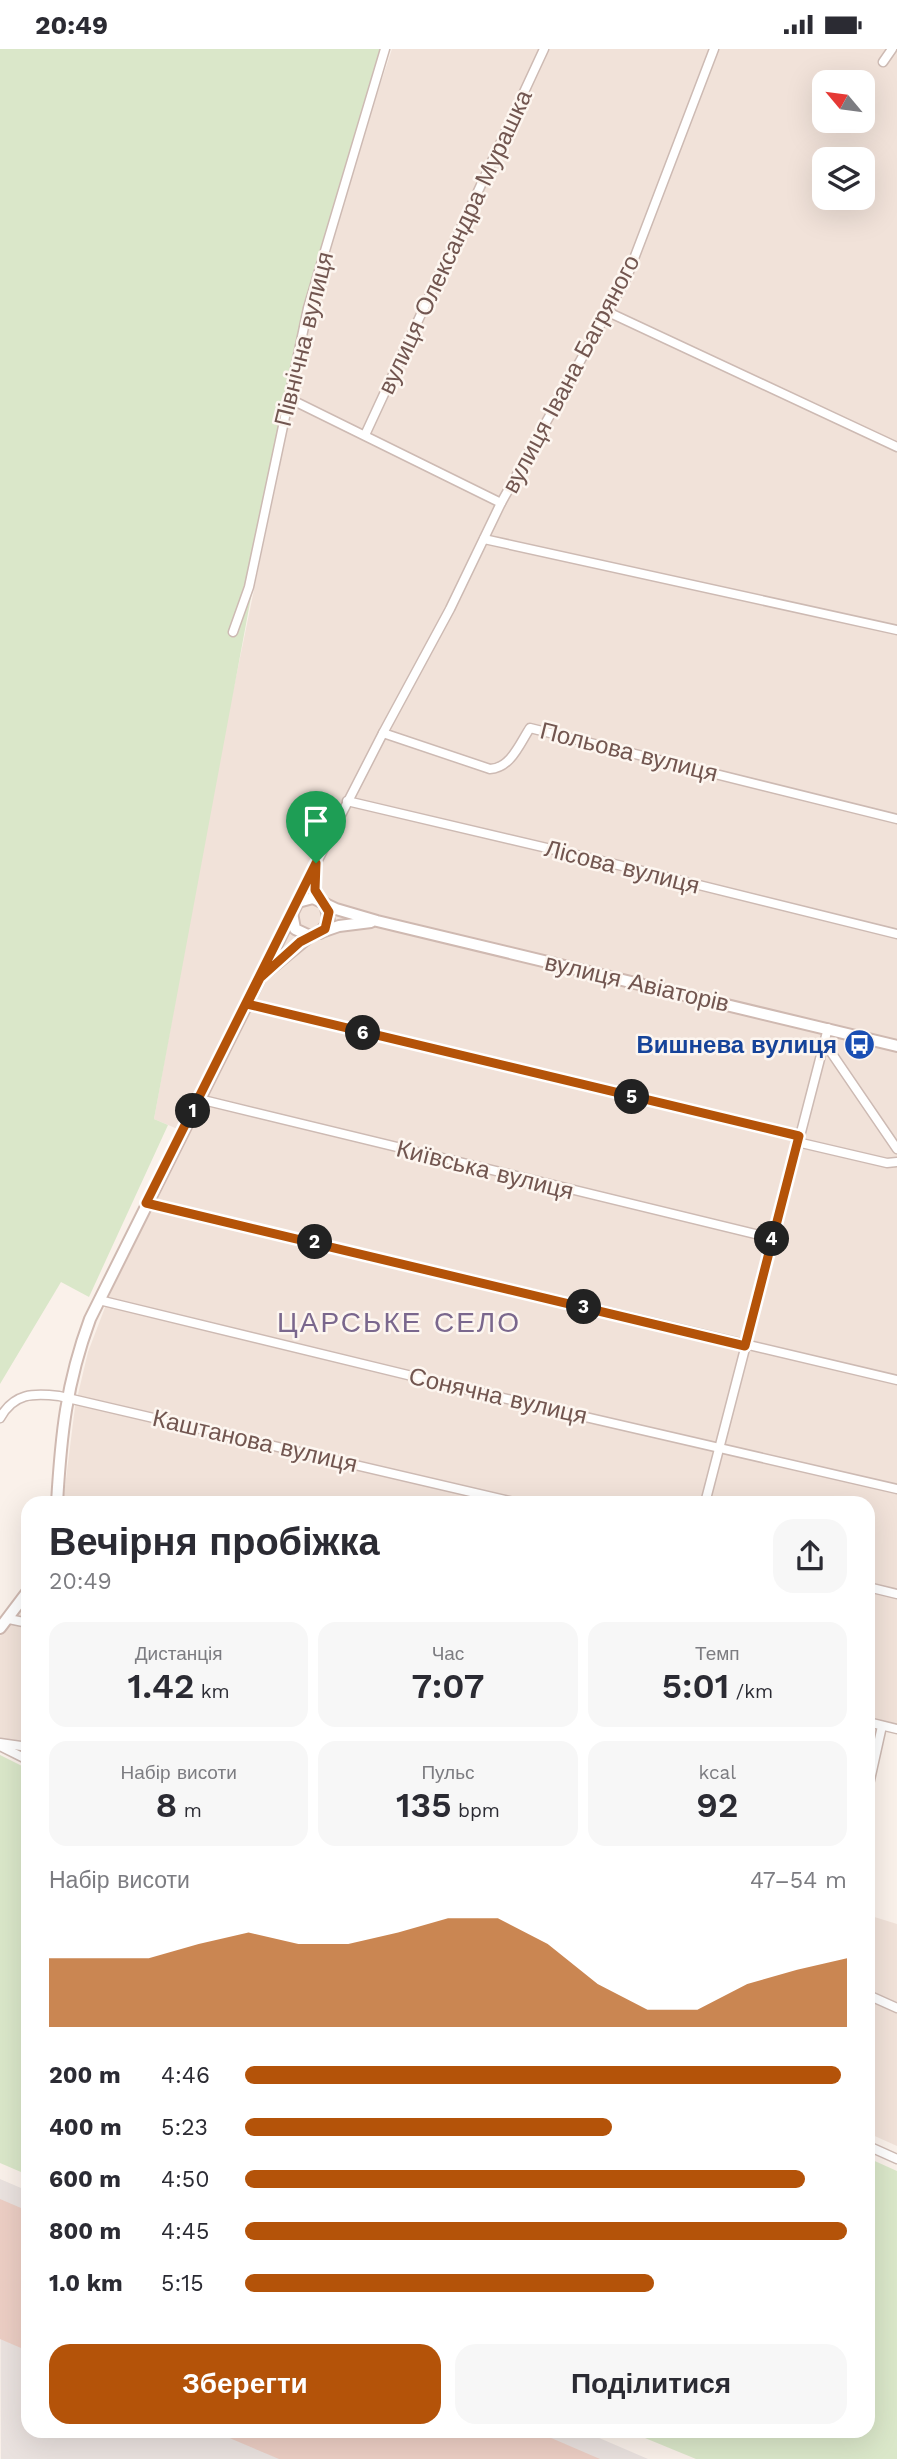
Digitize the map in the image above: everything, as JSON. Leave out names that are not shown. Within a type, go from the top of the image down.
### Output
[{"type":"main road","points":[[305,898],[323,902],[329,921],[314,935],[295,929],[292,910],[305,898]]},
{"type":"main road","name":"вулиця Авіаторів","points":[[323,902],[377,921],[897,1046]]},
{"type":"main road","name":"вулиця Івана Багряного","points":[[58,1496],[66,1398],[80,1346],[146,1203],[292,910]]},
{"type":"main road","name":"вулиця Авіаторів","points":[[314,935],[339,926],[377,921]]},
{"type":"main road","name":"вулиця Івана Багряного","points":[[260,978],[314,935]]},
{"type":"main road","points":[[0,1628],[21,1601]]},
{"type":"street","name":"Північна вулиця","points":[[233,632],[248,589],[308,308],[385,49]]},
{"type":"street","name":"вулиця Олександра Мурашка","points":[[366,435],[544,49]]},
{"type":"street","name":"вулиця Івана Багряного","points":[[292,910],[501,503],[608,312],[640,248],[714,49]]},
{"type":"street","points":[[883,62],[892,49]]},
{"type":"street","points":[[608,312],[897,447]]},
{"type":"street","name":"вулиця Івана Багряного","points":[[288,398],[501,503]]},
{"type":"street","points":[[484,540],[897,630]]},
{"type":"street","name":"Польова вулиця","points":[[383,733],[490,768],[498,768],[507,763],[530,727],[897,819]]},
{"type":"street","name":"Лісова вулиця","points":[[347,801],[897,934]]},
{"type":"street","points":[[316,863],[315,890],[323,902]]},
{"type":"street","points":[[247,1004],[887,1163],[897,1162]]},
{"type":"street","points":[[707,1496],[828,1028]]},
{"type":"street","points":[[824,1042],[897,1149]]},
{"type":"street","name":"Київська вулиця","points":[[199,1099],[772,1238]]},
{"type":"street","points":[[146,1203],[897,1380]]},
{"type":"street","name":"Сонячна вулиця","points":[[99,1300],[897,1489]]},
{"type":"street","name":"Каштанова вулиця","points":[[0,1418],[12,1401],[22,1395],[40,1394],[66,1398],[488,1496]]},
{"type":"street","points":[[875,1589],[897,1594]]},
{"type":"street","points":[[9,1619],[21,1622]]},
{"type":"street","points":[[875,1724],[897,1730]]},
{"type":"street","points":[[875,1755],[881,1726]]},
{"type":"street","points":[[0,1745],[21,1746]]},
{"type":"street","points":[[0,1745],[21,1756]]},
{"type":"street","points":[[875,1998],[897,2008]]},
{"type":"street","points":[[875,2149],[897,2159]]},
{"type":"shaded area","points":[[392,49],[897,49],[897,1723],[879,1720],[875,1736],[875,1496],[64,1496],[75,1407],[88,1352],[112,1289],[187,1133],[154,1119],[219,759],[314,300],[358,151]]},
{"type":"shaded area","points":[[21,1609],[21,1752],[0,1738],[0,1636]]},
{"type":"shaded area","points":[[875,1917],[897,1924],[897,2146],[875,2136]]},
{"type":"shaded area","points":[[0,2179],[21,2188],[21,2438],[599,2438],[648,2459],[1,2459]]},
{"type":"green space","points":[[0,49],[385,49],[354,151],[288,398],[154,1119],[168,1125],[89,1297],[61,1282],[0,1384]]},
{"type":"green space","points":[[0,1755],[21,1766],[21,2172],[0,2163]]},
{"type":"green space","points":[[875,2161],[897,2171],[897,2459],[696,2459],[645,2438],[875,2438]]},
{"type":"building","points":[[0,2199],[21,2208],[21,2348],[0,2339]]},
{"type":"building","points":[[230,2438],[551,2438],[600,2459],[279,2459]]},
{"type":"place","name":"Вишнева вулиця","points":[[860,1045]]},
{"type":"district","name":"ЦАРСЬКЕ СЕЛО","points":[[399,1322]]},
{"type":"route","points":[[316,863],[315,890],[329,912],[329,921],[325,929],[300,942],[260,978],[247,1004],[417,1047],[799,1136],[745,1346],[146,1203],[316,863]]}]
